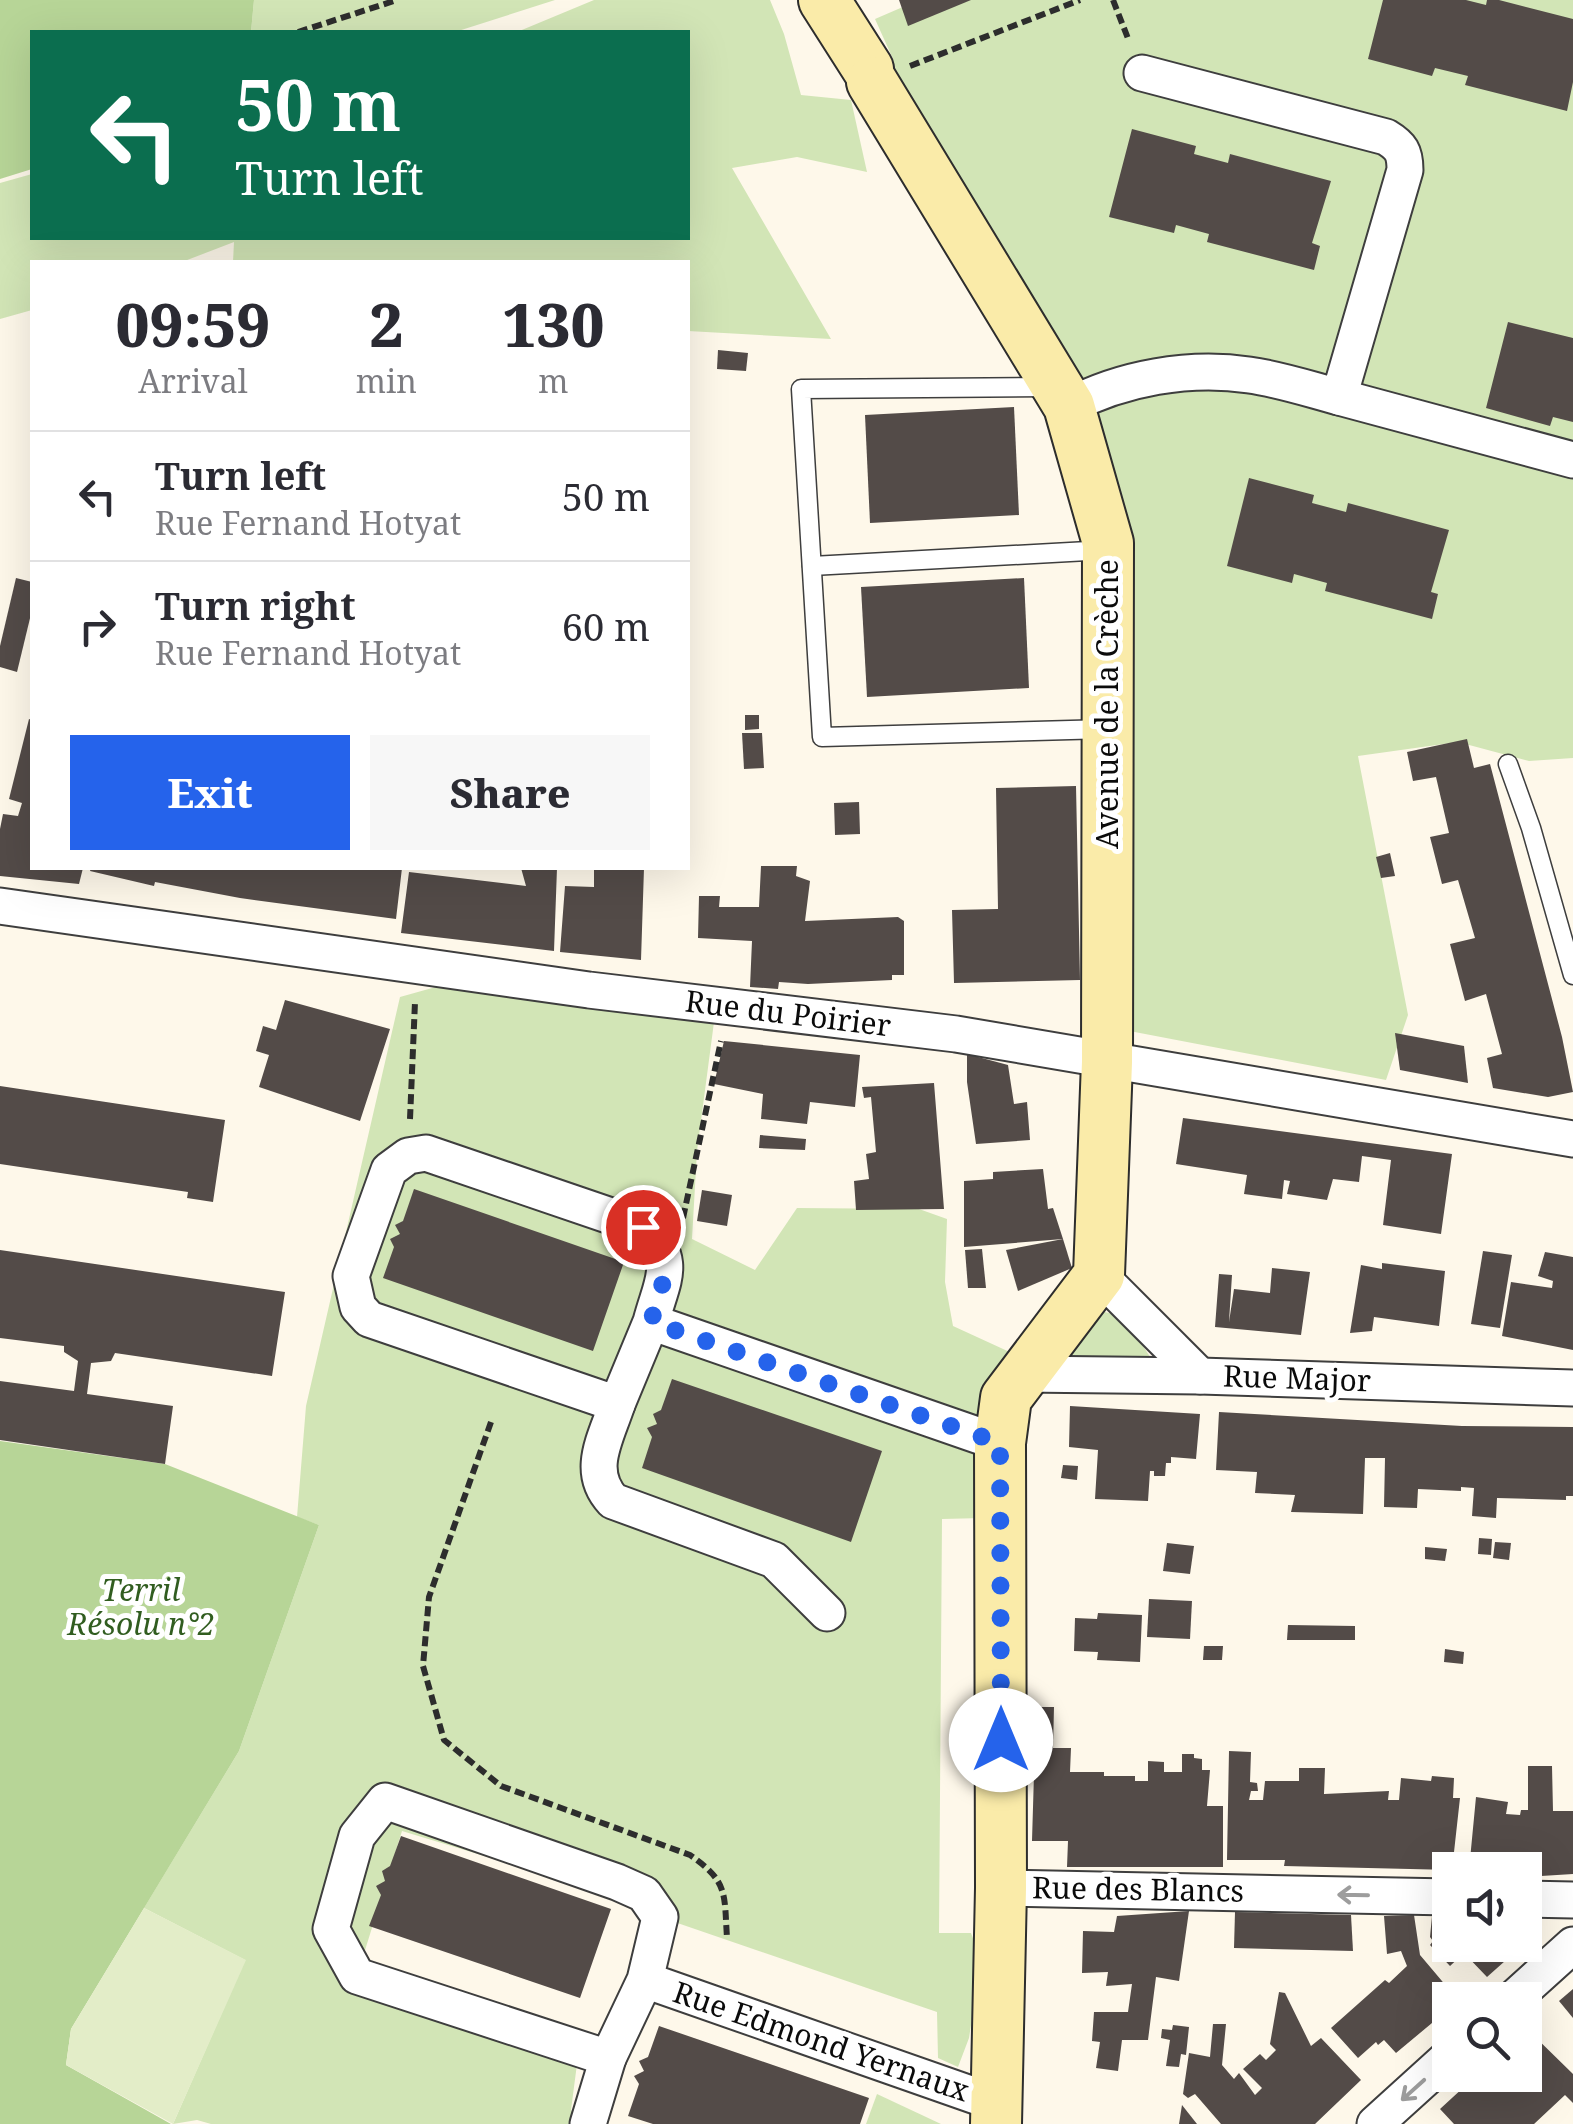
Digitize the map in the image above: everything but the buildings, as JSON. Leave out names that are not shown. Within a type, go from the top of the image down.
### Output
[{"type":"street","name":"Avenue de la Crèche","points":[[824,0],[1063,397],[1108,550],[1107,1062],[1099,1275]]},
{"type":"street","points":[[1142,74],[1365,130],[1399,145],[1405,155],[1406,170],[1339,397]]},
{"type":"street","points":[[1063,397],[1138,380],[1222,372],[1251,375],[1573,460]]},
{"type":"street","name":"Rue du Poirier","points":[[0,906],[589,990],[956,1034],[1573,1140]]},
{"type":"street","points":[[618,1404],[369,1318],[358,1308],[351,1276],[389,1170],[408,1156],[426,1153],[643,1227],[664,1251],[666,1266],[651,1322],[598,1466],[601,1488],[613,1501],[774,1560],[827,1613]]},
{"type":"street","points":[[1002,1888],[1000,1443],[1006,1398],[1099,1275],[1200,1376]]},
{"type":"street","points":[[651,1322],[1000,1443]]},
{"type":"street","name":"Rue Major","points":[[1022,1374],[1573,1388]]},
{"type":"street","name":"Rue Edmond Yernaux","points":[[588,2124],[608,2058],[646,1980],[660,1917],[644,1894],[385,1802],[357,1836],[330,1929],[357,1976],[608,2058]]},
{"type":"street","name":"Rue des Blancs","points":[[996,2114],[1002,1888],[1432,1897]]},
{"type":"street","points":[[1542,1899],[1573,1900]]},
{"type":"street","points":[[1532,1982],[1573,1945]]},
{"type":"street","name":"Rue Edmond Yernaux","points":[[646,1980],[996,2114]]},
{"type":"street","points":[[1375,2124],[1432,2072]]},
{"type":"lane","points":[[1063,397],[801,389],[822,737],[1108,729]]},
{"type":"lane","points":[[812,566],[1108,550]]},
{"type":"lane","points":[[1508,764],[1531,828],[1573,975]]},
{"type":"path","points":[[304,30],[397,0]]},
{"type":"path","points":[[870,75],[1080,0]]},
{"type":"path","points":[[408,1156],[415,1001]]},
{"type":"path","points":[[680,1234],[721,1040]]},
{"type":"path","points":[[491,1422],[428,1596],[423,1666],[444,1740],[501,1786],[690,1856],[714,1872],[724,1890],[727,1938]]},
{"type":"green space","points":[[0,0],[254,0],[251,30],[30,30],[30,170],[0,179]]},
{"type":"green space","points":[[254,0],[555,0],[461,30],[251,30]]},
{"type":"green space","points":[[594,0],[770,0],[801,95],[851,100],[867,172],[797,157],[732,168],[831,339],[690,331],[690,260],[233,260],[234,242],[187,260],[30,260],[30,311],[0,319],[0,183],[30,175],[30,240],[690,240],[690,30],[522,30]]},
{"type":"green space","points":[[919,0],[1573,0],[1573,758],[1529,761],[1458,742],[1358,756],[1408,1015],[1386,1080],[1119,1029],[1095,457],[884,63],[893,59],[875,19]]},
{"type":"green space","points":[[450,983],[714,1022],[697,1151],[692,1239],[755,1270],[797,1208],[919,1209],[947,1219],[945,1282],[953,1326],[1014,1354],[983,1518],[942,1519],[939,1933],[971,1933],[981,1960],[969,2038],[958,2067],[938,2058],[937,2012],[660,1917],[630,1900],[402,1831],[357,1976],[577,2064],[571,2110],[582,2124],[211,2124],[197,2120],[173,2124],[245,1960],[144,1908],[239,1751],[319,1525],[297,1517],[306,1406],[400,997]]},
{"type":"green space","points":[[1086,1307],[1124,1317],[1162,1375],[1050,1375]]},
{"type":"green space","name":"Terril Résolu n°2","points":[[0,1441],[165,1464],[319,1525],[239,1751],[71,2029],[66,2065],[171,2124],[0,2124]]},
{"type":"green space","points":[[144,1908],[246,1960],[173,2124],[66,2065],[71,2029]]},
{"type":"green space","points":[[877,2094],[941,2124],[866,2124]]},
{"type":"route","points":[[643,1227],[664,1251],[666,1266],[651,1322],[1000,1443],[1001,1740]]}]
